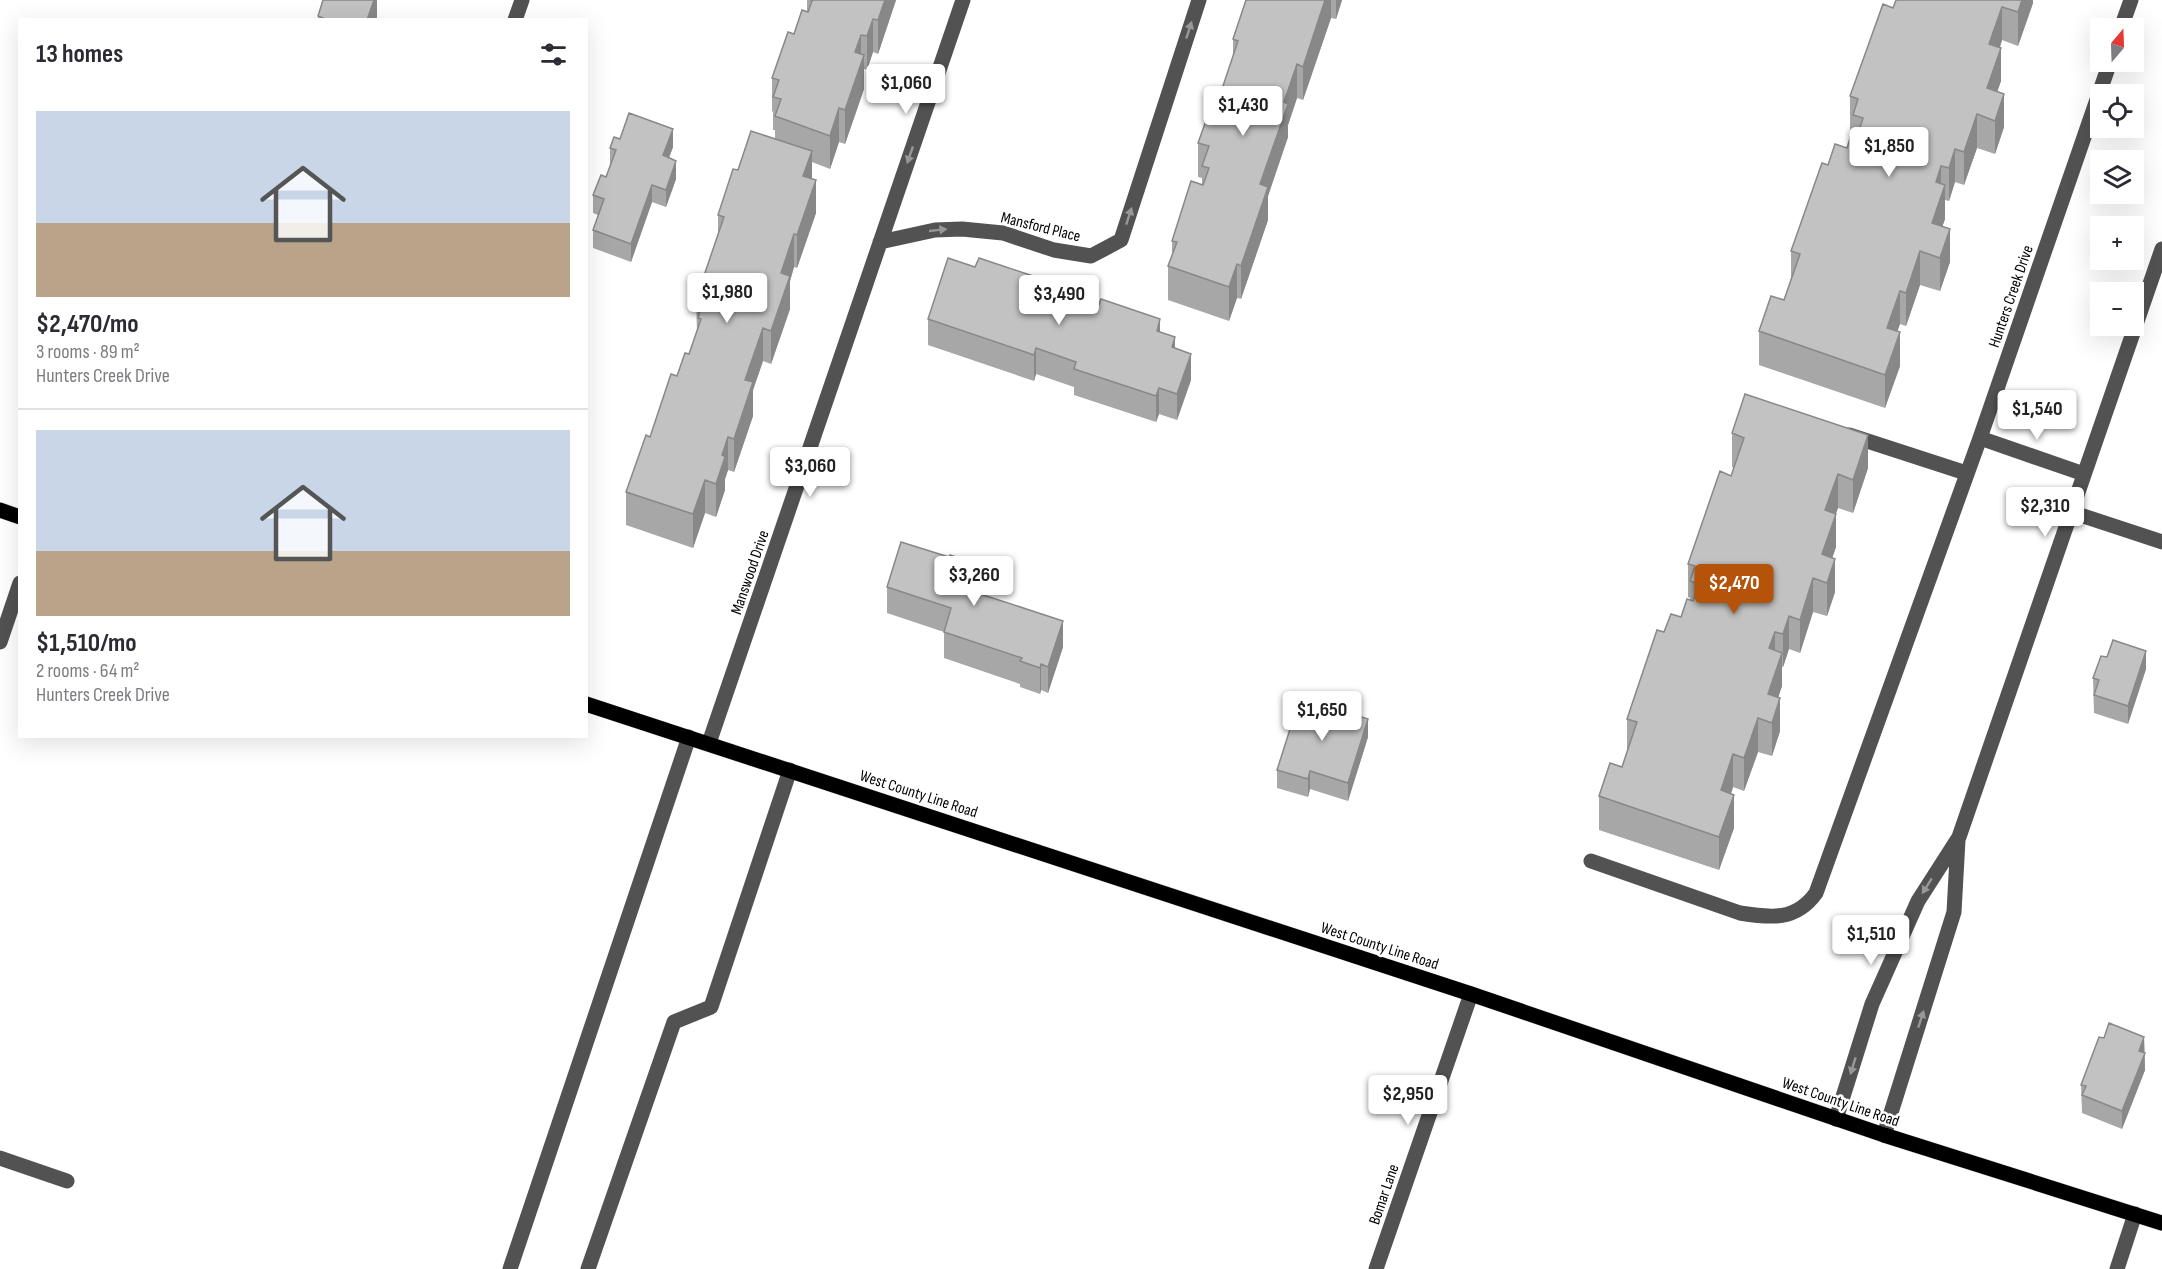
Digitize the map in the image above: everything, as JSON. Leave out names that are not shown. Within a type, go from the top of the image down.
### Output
[{"type":"main road","points":[[0,510],[18,516]]},
{"type":"main road","name":"West County Line Road","points":[[588,705],[1471,994],[1884,1135],[2162,1223]]},
{"type":"street","points":[[516,18],[522,0]]},
{"type":"street","points":[[880,242],[963,0]]},
{"type":"street","name":"Mansford Place","points":[[880,242],[935,230],[962,229],[1003,233],[1054,250],[1091,256],[1121,240],[1199,0]]},
{"type":"street","points":[[2125,18],[2131,0]]},
{"type":"street","name":"Hunters Creek Drive","points":[[1591,861],[1740,913],[1763,917],[1796,913],[1809,903],[1816,893],[1980,438],[2107,72]]},
{"type":"street","name":"Manswood Drive","points":[[709,743],[880,242]]},
{"type":"street","points":[[1836,1119],[1872,1004],[1918,901],[1959,837],[2162,249]]},
{"type":"street","points":[[1833,429],[1966,473]]},
{"type":"street","points":[[1980,438],[2084,474]]},
{"type":"street","points":[[2071,512],[2162,542]]},
{"type":"street","points":[[0,642],[18,589]]},
{"type":"street","points":[[510,1269],[689,737]]},
{"type":"street","points":[[588,1269],[674,1022],[711,1007],[790,770]]},
{"type":"street","points":[[1884,1135],[1954,912],[1959,837]]},
{"type":"street","name":"Bomar Lane","points":[[1376,1269],[1471,994]]},
{"type":"street","points":[[0,1158],[67,1181]]},
{"type":"street","points":[[2117,1269],[2135,1214]]},
{"type":"building","points":[[323,0],[374,0],[368,18],[318,16]]},
{"type":"building","points":[[811,0],[885,0],[878,20],[873,19],[867,36],[861,35],[855,52],[864,55],[845,110],[839,108],[830,136],[775,116],[781,99],[773,97],[779,80],[772,78],[788,32],[794,34],[802,10],[808,12]]},
{"type":"building","points":[[1246,0],[1325,0],[1303,67],[1297,64],[1284,102],[1288,104],[1260,184],[1268,187],[1241,266],[1237,264],[1229,287],[1168,266],[1177,242],[1172,241],[1191,181],[1203,185],[1209,168],[1202,166],[1209,146],[1198,143],[1218,87],[1222,89],[1238,41],[1233,39]]},
{"type":"building","points":[[1896,0],[2022,0],[2018,12],[2002,7],[1989,44],[2001,48],[1987,88],[2004,94],[1995,121],[1977,114],[1964,152],[1955,149],[1949,168],[1941,166],[1936,182],[1945,185],[1932,223],[1950,229],[1940,258],[1920,251],[1906,293],[1900,291],[1887,328],[1900,332],[1885,375],[1759,331],[1771,296],[1784,300],[1800,254],[1791,251],[1822,163],[1828,165],[1835,144],[1847,148],[1852,132],[1858,134],[1863,118],[1853,115],[1858,99],[1850,96],[1883,4],[1893,8]]},
{"type":"building","points":[[629,113],[673,129],[663,155],[676,161],[666,190],[652,185],[631,244],[593,230],[604,199],[593,195],[601,175],[606,177],[616,150],[610,148],[614,137],[620,139]]},
{"type":"building","points":[[751,131],[812,151],[803,176],[816,180],[781,273],[790,276],[771,331],[763,328],[745,380],[753,382],[734,439],[728,437],[722,455],[725,457],[716,484],[705,480],[693,514],[626,492],[646,435],[650,437],[671,374],[677,376],[685,353],[689,354],[701,319],[698,318],[703,301],[696,299],[724,217],[718,215],[733,169],[738,170]]},
{"type":"building","points":[[948,258],[975,267],[979,258],[1036,277],[1032,289],[1048,294],[1050,289],[1069,295],[1073,285],[1096,292],[1092,305],[1098,307],[1101,299],[1160,319],[1157,331],[1175,337],[1172,347],[1191,354],[1177,394],[1159,388],[1156,396],[1074,369],[1076,362],[1036,348],[1034,355],[928,319]]},
{"type":"building","points":[[1745,394],[1868,435],[1853,480],[1838,474],[1825,510],[1836,514],[1822,554],[1835,559],[1827,583],[1813,578],[1800,620],[1789,616],[1783,634],[1775,632],[1769,648],[1782,653],[1768,694],[1780,698],[1772,723],[1758,718],[1744,758],[1733,754],[1721,790],[1734,795],[1719,837],[1599,796],[1610,763],[1622,767],[1637,722],[1627,719],[1657,630],[1664,632],[1671,614],[1681,617],[1687,599],[1693,601],[1699,584],[1690,581],[1695,566],[1688,564],[1720,471],[1731,476],[1744,438],[1732,433]]},
{"type":"building","points":[[901,542],[973,563],[965,589],[1063,621],[1048,667],[1041,664],[1040,668],[1020,661],[1022,658],[944,632],[951,608],[887,587]]},
{"type":"building","points":[[2113,640],[2146,651],[2128,706],[2094,695],[2099,680],[2093,678],[2101,656],[2107,657]]},
{"type":"building","points":[[1300,698],[1368,719],[1348,783],[1310,771],[1308,779],[1277,770]]},
{"type":"building","points":[[2109,1023],[2144,1037],[2139,1051],[2145,1053],[2122,1111],[2082,1095],[2086,1086],[2081,1085],[2099,1037],[2104,1038]]}]
